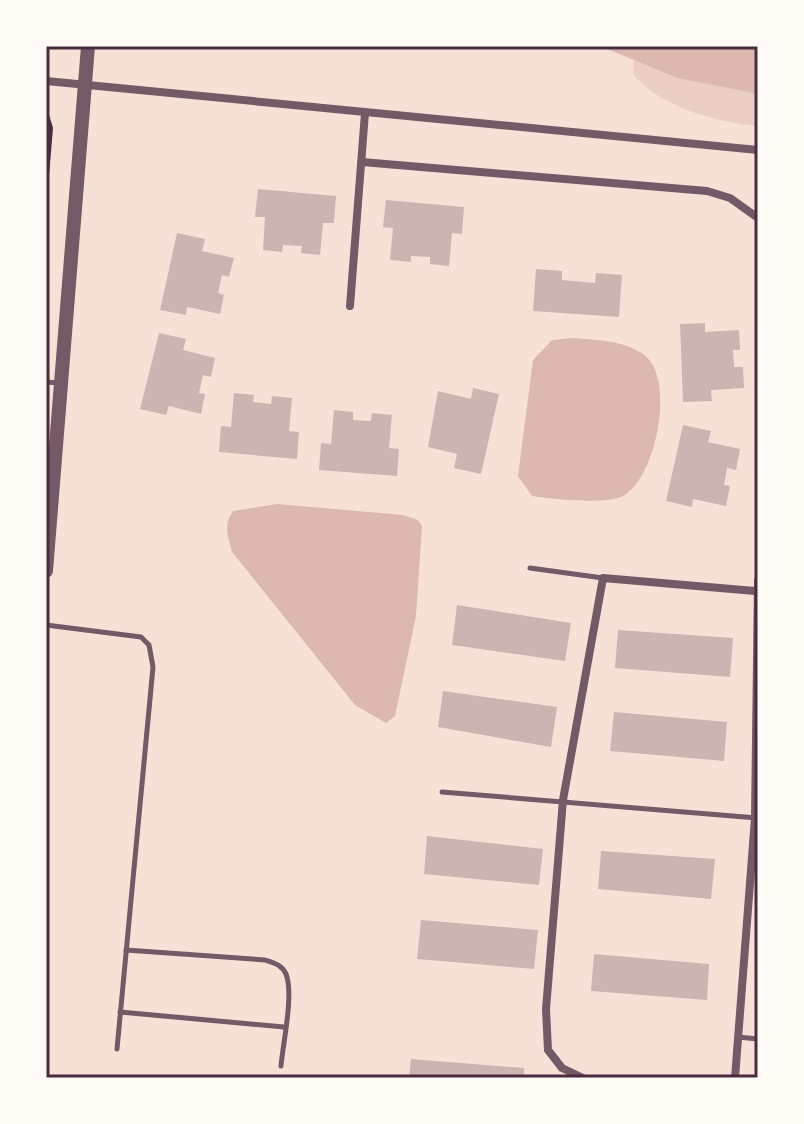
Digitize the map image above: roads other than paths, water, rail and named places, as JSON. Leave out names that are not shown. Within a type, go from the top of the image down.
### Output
[{"type":"street","points":[[46,571],[53,383],[88,46]]},
{"type":"street","points":[[46,81],[758,150]]},
{"type":"street","points":[[350,306],[365,113]]},
{"type":"street","points":[[362,162],[707,191],[730,198],[758,218]]},
{"type":"street","points":[[583,1078],[562,1068],[553,1059],[545,1035],[563,800],[603,578],[756,591]]},
{"type":"street","points":[[735,1078],[757,818],[758,581]]},
{"type":"lane","points":[[530,568],[603,578]]},
{"type":"lane","points":[[46,625],[141,637],[149,645],[153,667],[117,1049]]},
{"type":"lane","points":[[442,792],[757,818]]},
{"type":"lane","points":[[126,950],[265,960],[279,965],[286,975],[281,1066]]},
{"type":"lane","points":[[120,1012],[284,1027]]},
{"type":"lane","points":[[737,1037],[758,1039]]}]
